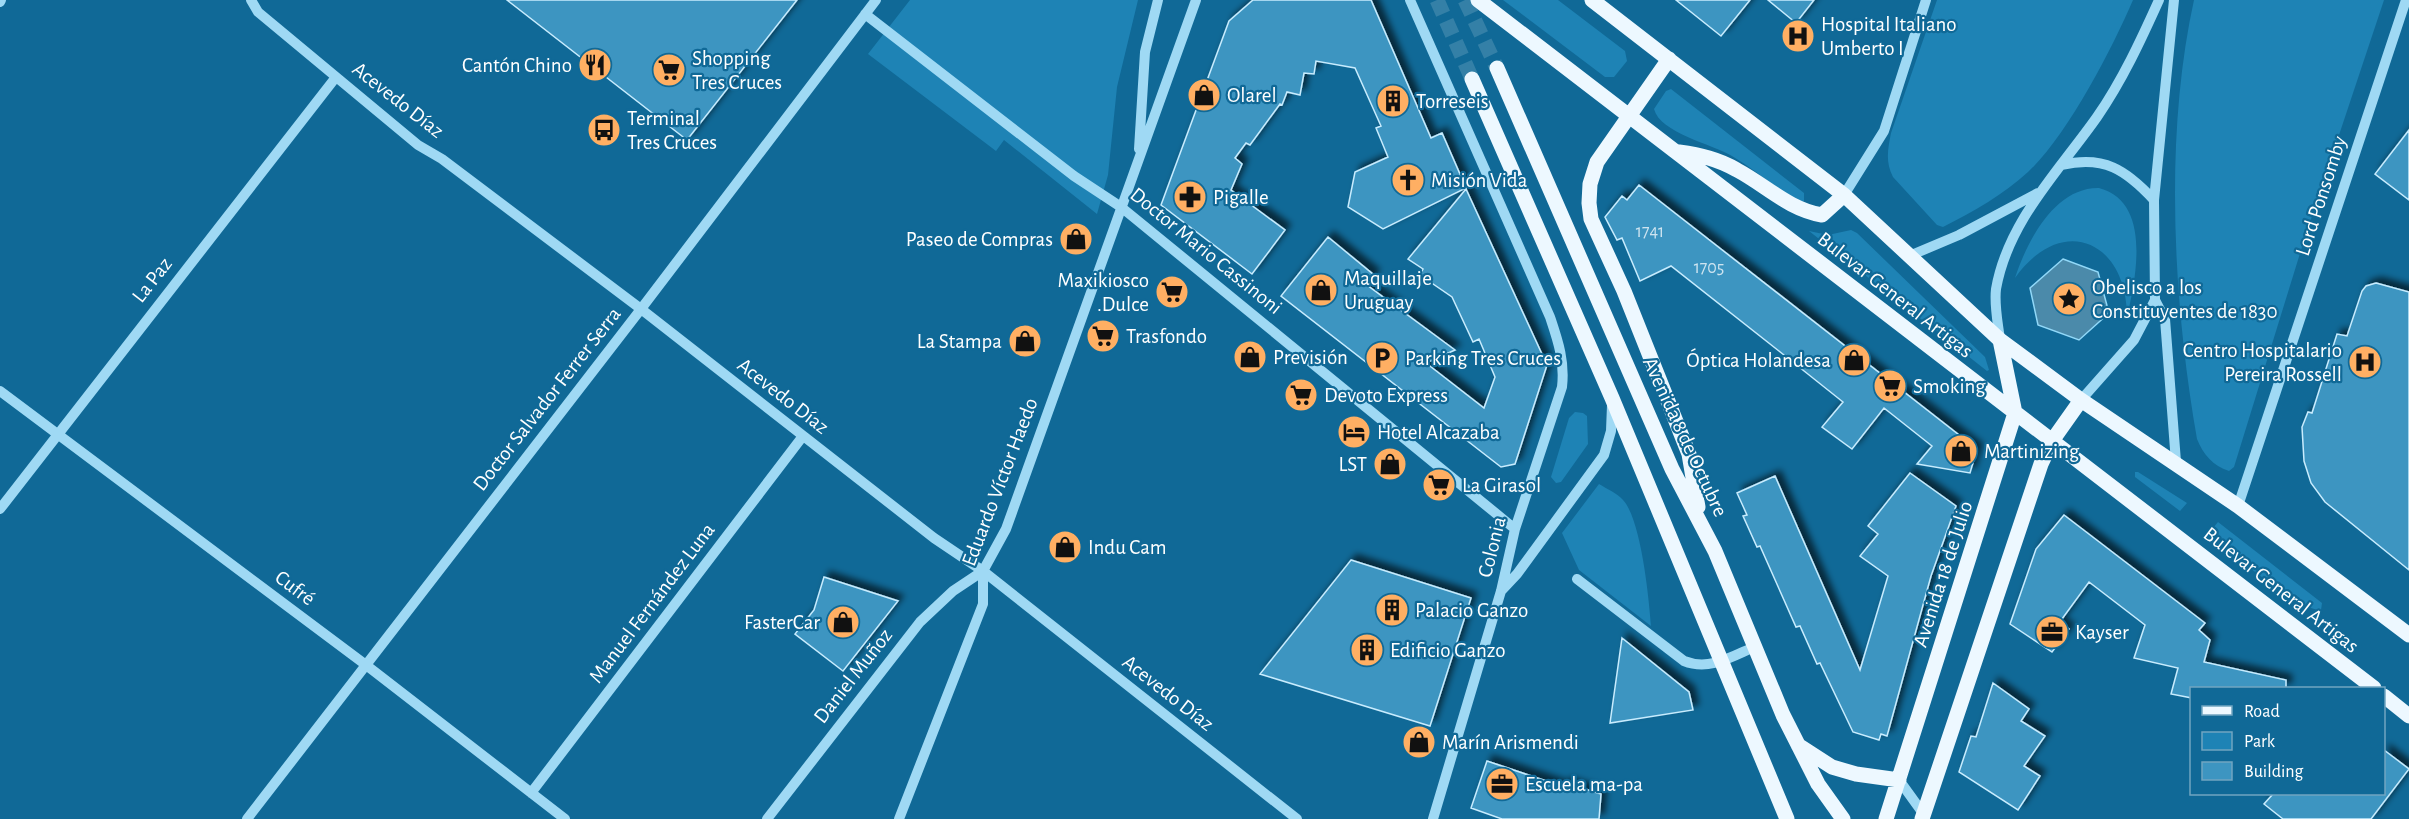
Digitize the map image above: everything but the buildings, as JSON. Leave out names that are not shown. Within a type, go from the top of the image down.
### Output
[{"type":"main road","name":"Bulevar General Artigas","points":[[1478,0],[2373,687]]},
{"type":"main road","name":"Bulevar General Artigas","points":[[1592,0],[1844,195],[2000,340],[2081,400],[2238,506],[2409,635]]},
{"type":"main road","points":[[1669,59],[1597,162],[1590,184],[1588,203],[1591,219],[1624,291],[1689,454],[1701,520]]},
{"type":"main road","name":"Avenida 8 de Octubre","points":[[1497,68],[1672,469],[1701,520],[1783,716],[1818,784],[1843,819]]},
{"type":"main road","points":[[1472,79],[1612,398],[1787,819]]},
{"type":"main road","points":[[1676,151],[1710,157],[1729,166],[1803,212],[1822,215],[1834,207],[1844,195]]},
{"type":"main road","name":"Avenida 18 de Julio","points":[[1886,819],[2015,413],[2000,340]]},
{"type":"main road","points":[[1924,817],[2041,464],[2052,441],[2081,400]]},
{"type":"main road","points":[[2385,697],[2409,716]]},
{"type":"main road","points":[[1798,745],[1832,767],[1856,774],[1899,780]]},
{"type":"street","name":"Acevedo Díaz","points":[[251,0],[258,12],[418,145],[442,159],[641,309],[934,538],[983,571],[1297,819]]},
{"type":"street","name":"Doctor Salvador Ferrer Serra","points":[[247,819],[641,309],[876,0]]},
{"type":"street","name":"Eduardo Víctor Haedo","points":[[1139,158],[1145,52],[1158,0]]},
{"type":"street","name":"Eduardo Víctor Haedo","points":[[899,819],[982,604],[983,571],[1006,529],[1196,0]]},
{"type":"street","name":"Colonia","points":[[1410,0],[1550,317],[1562,354],[1562,387],[1515,529],[1501,591],[1433,819]]},
{"type":"street","points":[[1844,195],[1884,131],[1926,0]]},
{"type":"street","points":[[2000,340],[1996,307],[2000,275],[2013,238],[2038,193],[2062,165],[2098,115],[2120,78],[2159,0]]},
{"type":"street","points":[[2174,0],[2154,200],[2156,300],[2165,319],[2176,462]]},
{"type":"street","name":"Lord Ponsomby","points":[[2238,506],[2406,0]]},
{"type":"street","name":"Doctor Mario Cassinoni","points":[[865,14],[1074,176],[1121,207],[1515,529]]},
{"type":"street","name":"La Paz","points":[[0,508],[336,77]]},
{"type":"street","points":[[2062,165],[2095,160],[2131,177],[2154,200]]},
{"type":"street","points":[[1909,256],[1959,235],[2038,193]]},
{"type":"street","points":[[2081,400],[2134,340],[2156,300]]},
{"type":"street","name":"Cufré","points":[[0,392],[366,665],[565,819]]},
{"type":"street","points":[[1501,591],[1517,574],[1604,455],[1611,431],[1612,398]]},
{"type":"street","name":"Manuel Fernández Luna","points":[[531,793],[803,436]]},
{"type":"street","name":"Daniel Muñoz","points":[[767,819],[920,622],[953,591],[983,571]]},
{"type":"street","points":[[1577,579],[1684,661],[1696,666],[1721,661],[1755,648]]},
{"type":"street","points":[[1899,780],[1924,817]]},
{"type":"green space","points":[[910,0],[1138,0],[1117,87],[1108,175],[1097,214],[1004,140],[996,151],[868,54]]},
{"type":"green space","points":[[1503,0],[1558,0],[1625,51],[1627,61],[1614,77],[1605,77]]},
{"type":"green space","points":[[1937,0],[2133,0],[2087,91],[2073,115],[2043,156],[2009,188],[1977,209],[1943,227],[1937,225],[1893,177],[1888,155],[1891,133]]},
{"type":"green space","points":[[2194,0],[2384,0],[2306,234],[2234,467],[2229,471],[2209,459],[2197,439],[2182,332],[2175,219],[2175,163],[2178,107]]},
{"type":"green space","points":[[1671,89],[1804,193],[1804,201],[1796,203],[1732,156],[1666,125],[1654,109],[1666,91]]},
{"type":"green space","points":[[2099,188],[2116,196],[2127,209],[2134,225],[2136,263],[2127,317],[2124,291],[2116,270],[2104,254],[2089,244],[2071,241],[2052,246],[2033,258],[2015,278],[2035,233],[2056,206],[2069,196],[2083,190]]},
{"type":"green space","points":[[1851,230],[1857,233],[1985,357],[1989,370],[1987,371],[1809,231],[1828,235]]},
{"type":"green space","points":[[1575,412],[1587,416],[1588,444],[1561,482],[1556,483],[1551,477],[1569,418]]},
{"type":"green space","points":[[2135,472],[2187,503],[2180,511],[2135,477]]},
{"type":"green space","points":[[1599,484],[1623,500],[1635,524],[1643,560],[1651,626],[1579,570],[1562,533]]},
{"type":"green space","points":[[2218,522],[2322,603],[2321,610],[2311,608],[2281,591],[2208,534]]},
{"type":"shaded area","points":[[2063,259],[2098,272],[2109,313],[2079,340],[2038,325],[2030,288]]},
{"type":"tunnel","points":[[1437,0],[1472,79]]},
{"type":"tunnel","points":[[1465,0],[1497,68]]},
{"type":"place","name":"Hospital Italiano Umberto I","points":[[1798,36]]},
{"type":"place","name":"Cantón Chino","points":[[595,65]]},
{"type":"place","name":"Shopping Tres Cruces","points":[[669,70]]},
{"type":"place","name":"Olarel","points":[[1204,95]]},
{"type":"place","name":"Torreseis","points":[[1393,101]]},
{"type":"place","name":"Terminal Tres Cruces","points":[[604,130]]},
{"type":"place","name":"Misión Vida","points":[[1408,180]]},
{"type":"place","name":"Pigalle","points":[[1190,197]]},
{"type":"place","name":"Paseo de Compras","points":[[1076,239]]},
{"type":"place","name":"Maquillaje Uruguay","points":[[1321,290]]},
{"type":"place","name":"Maxikiosco .Dulce","points":[[1172,292]]},
{"type":"place","name":"Obelisco a los Constituyentes de 1830","points":[[2069,299]]},
{"type":"place","name":"Trasfondo","points":[[1103,336]]},
{"type":"place","name":"La Stampa","points":[[1025,341]]},
{"type":"place","name":"Previsión","points":[[1250,357]]},
{"type":"place","name":"Parking Tres Cruces","points":[[1382,358]]},
{"type":"place","name":"Óptica Holandesa","points":[[1854,360]]},
{"type":"place","name":"Centro Hospitalario Pereira Rossell","points":[[2365,362]]},
{"type":"place","name":"Smoking","points":[[1890,386]]},
{"type":"place","name":"Devoto Express","points":[[1301,395]]},
{"type":"place","name":"Hotel Alcazaba","points":[[1354,432]]},
{"type":"place","name":"Martinizing","points":[[1961,451]]},
{"type":"place","name":"LST","points":[[1390,464]]},
{"type":"place","name":"La Girasol","points":[[1439,485]]},
{"type":"place","name":"Indu Cam","points":[[1065,547]]},
{"type":"place","name":"Palacio Ganzo","points":[[1392,610]]},
{"type":"place","name":"FasterCar","points":[[843,622]]},
{"type":"place","name":"Kayser","points":[[2052,632]]},
{"type":"place","name":"Edificio Ganzo","points":[[1367,650]]},
{"type":"place","name":"Marín Arismendi","points":[[1419,742]]},
{"type":"place","name":"Escuela ma-pa","points":[[1502,784]]}]
